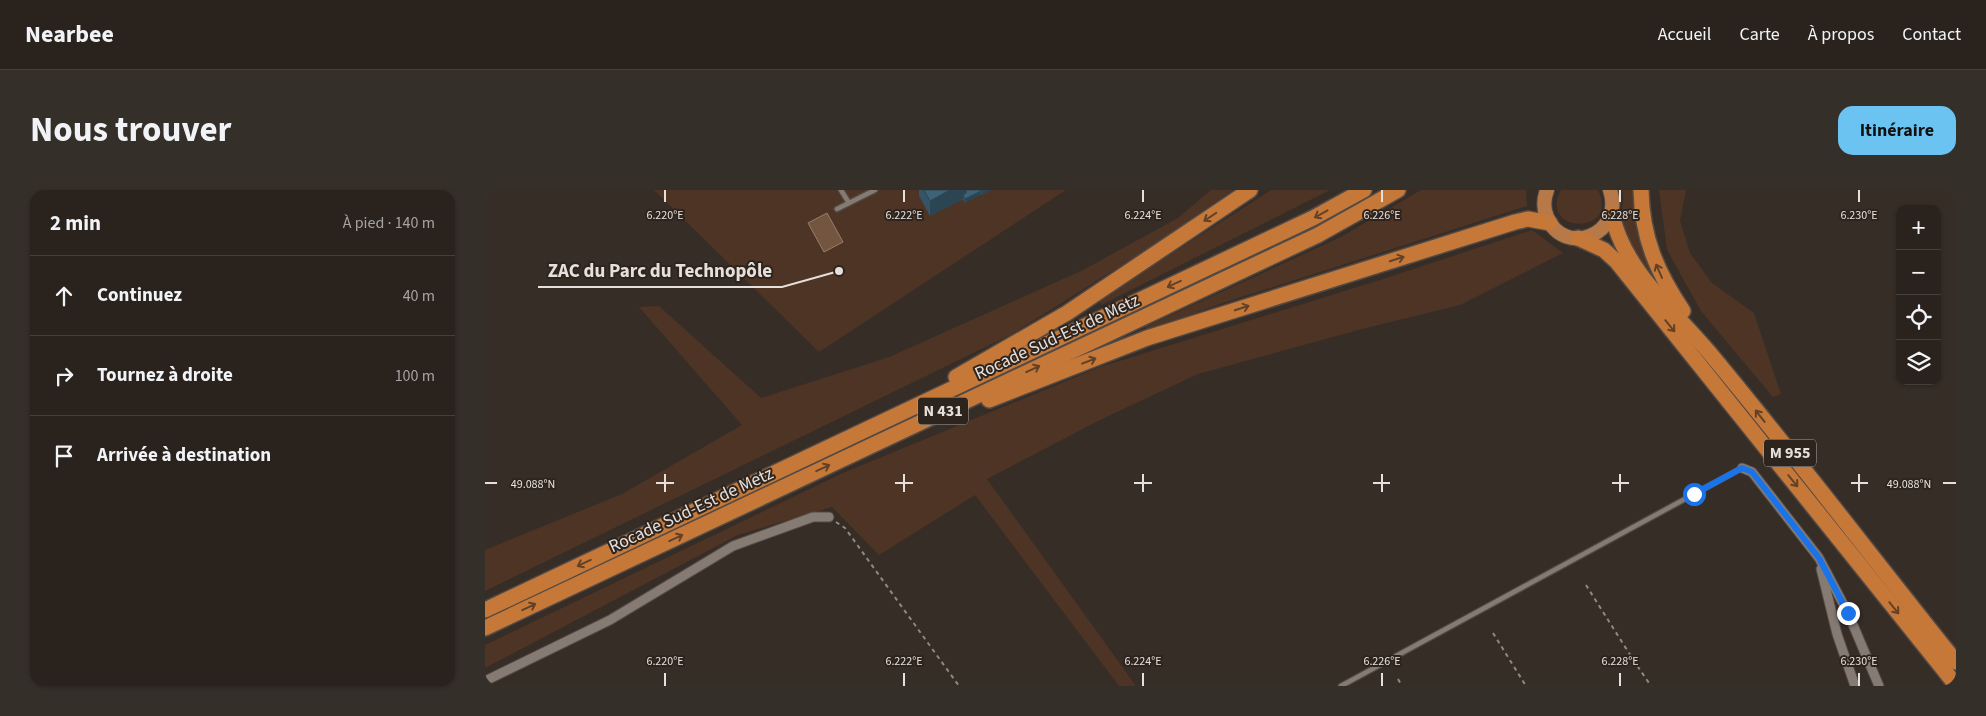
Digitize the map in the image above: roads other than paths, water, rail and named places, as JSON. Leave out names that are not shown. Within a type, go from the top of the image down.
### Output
[{"type":"highway","points":[[863,430],[1067,313],[1251,190]]},
{"type":"highway","name":"Rocade Sud-Est de Metz","points":[[485,610],[1313,218],[1364,190]]},
{"type":"highway","name":"Rocade Sud-Est de Metz","points":[[485,628],[1318,234],[1399,190]]},
{"type":"highway","name":"M 955","points":[[1641,190],[1644,225],[1658,270],[1713,356]]},
{"type":"highway","name":"M 955","points":[[1612,214],[1615,227],[1627,255],[1653,289],[1713,356],[1956,662]]},
{"type":"highway","points":[[864,448],[1147,338],[1515,222],[1539,219],[1550,223]]},
{"type":"highway","name":"M 955","points":[[1578,238],[1603,250],[1628,275],[1956,685]]},
{"type":"main road","points":[[1545,191],[1544,206],[1550,223],[1562,234],[1578,238],[1589,237],[1599,232],[1607,224],[1612,214],[1613,197],[1611,190]]},
{"type":"street","points":[[1742,468],[1752,472],[1819,558],[1848,613],[1879,686]]},
{"type":"street","points":[[485,681],[610,620],[733,546],[813,517],[829,517]]},
{"type":"street","points":[[1819,558],[1837,634],[1855,686]]},
{"type":"lane","points":[[841,190],[849,202]]},
{"type":"lane","points":[[837,209],[875,190]]},
{"type":"lane","points":[[1341,686],[1742,468]]},
{"type":"place","name":"ZAC du Parc du Technopôle","points":[[839,271]]}]
